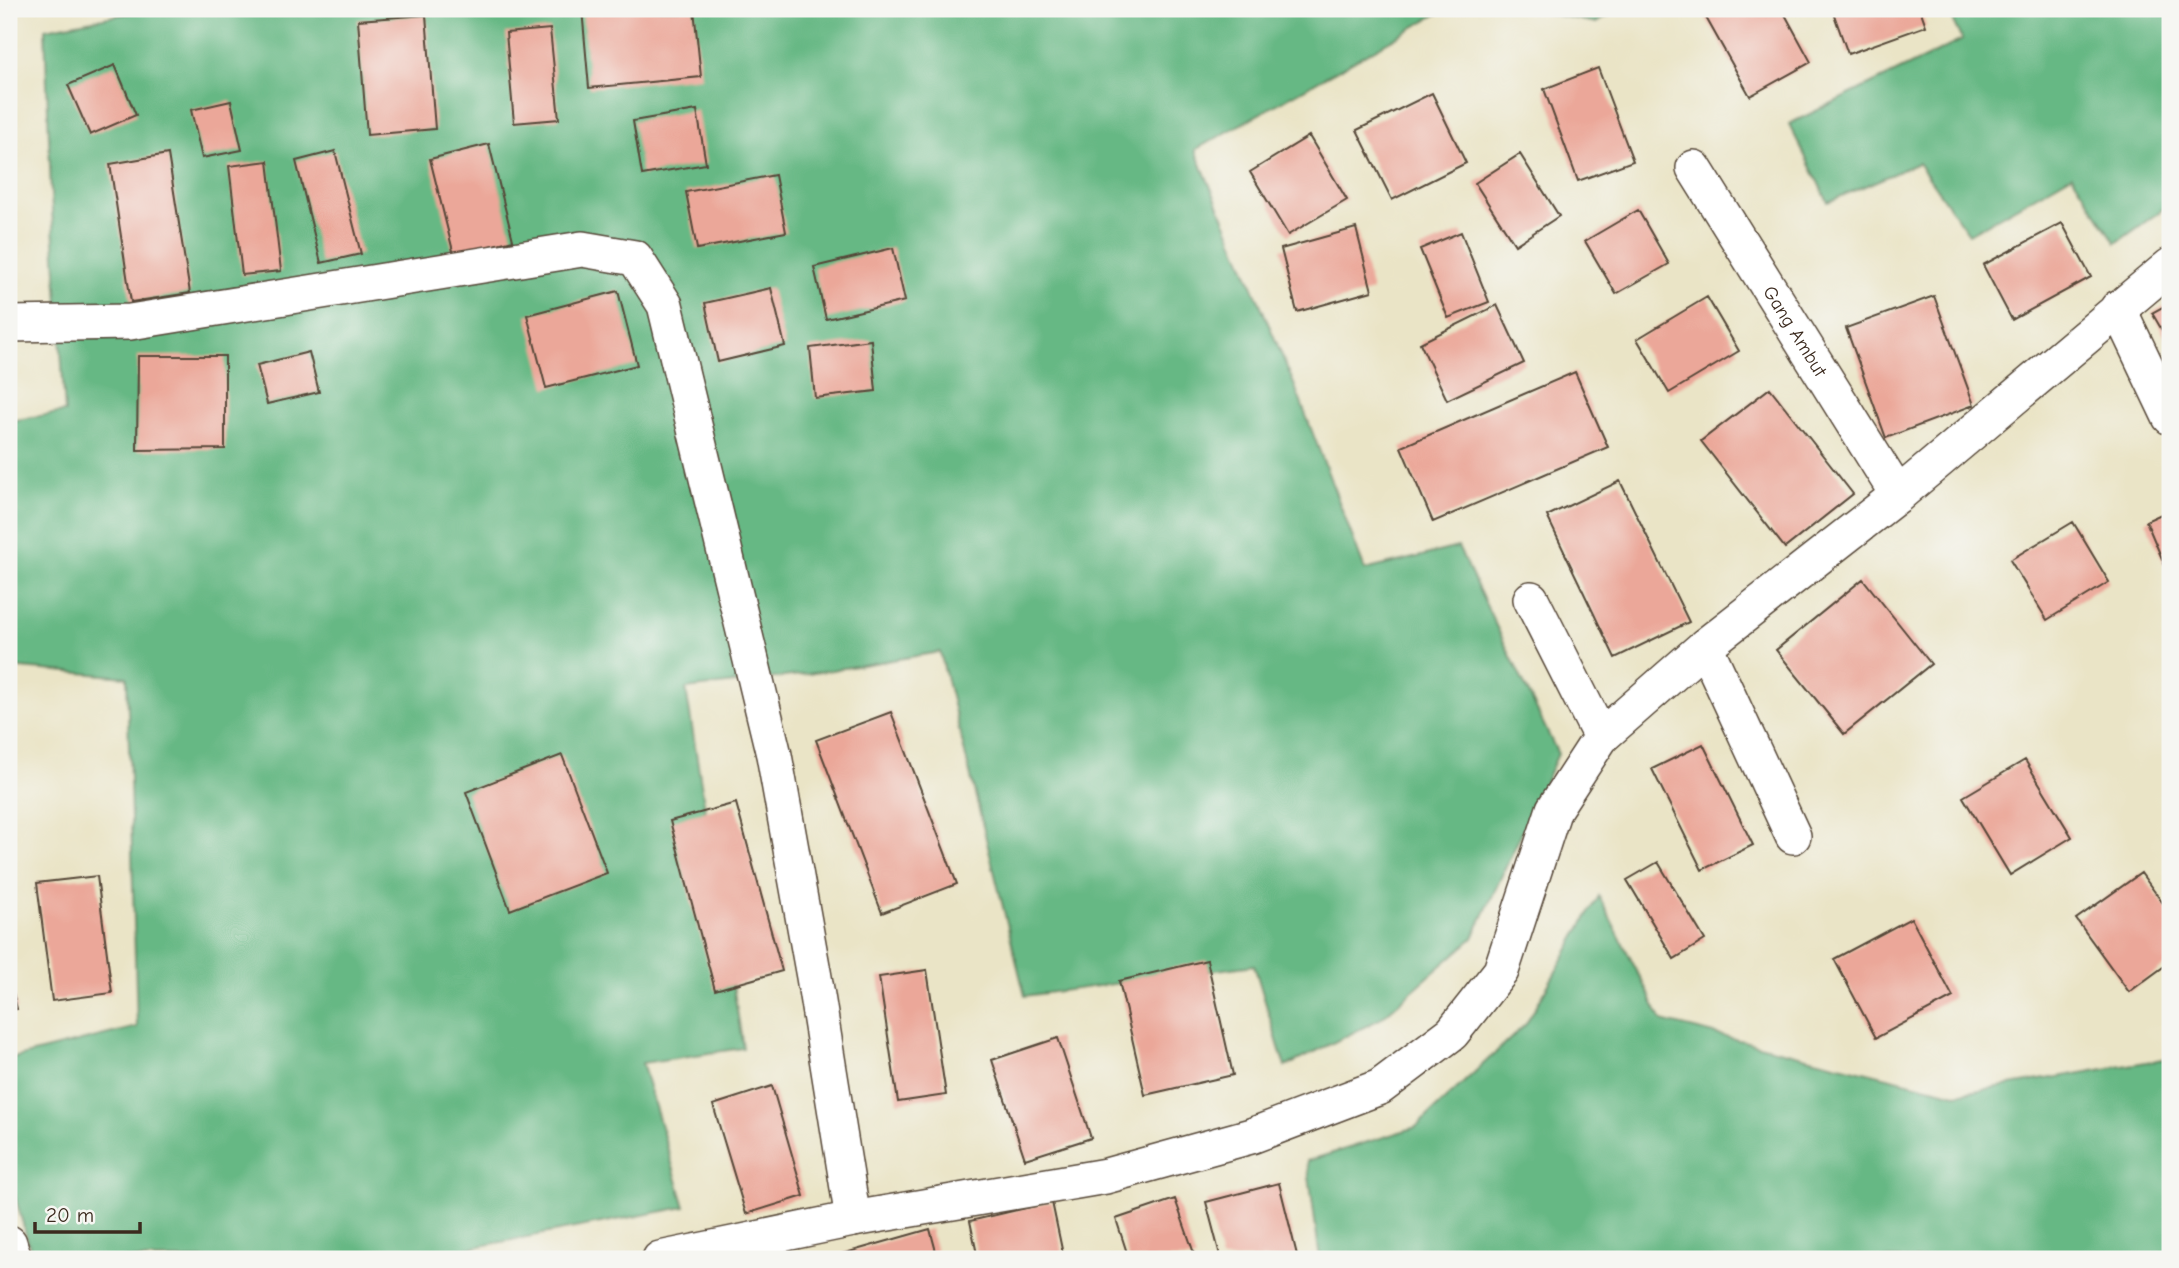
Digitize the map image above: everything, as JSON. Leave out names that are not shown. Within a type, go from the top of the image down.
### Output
[{"type":"street","name":"Gang Ambut","points":[[1694,169],[1898,495]]},
{"type":"street","points":[[9,324],[130,322],[582,249],[635,258],[665,305],[774,755],[814,977],[853,1219]]},
{"type":"street","points":[[660,1259],[853,1219],[1105,1175],[1251,1136],[1380,1087],[1452,1033],[1501,971],[1555,809],[1601,737],[1705,646],[1978,430],[2170,266]]},
{"type":"street","points":[[2118,308],[2170,418]]},
{"type":"street","points":[[1531,599],[1601,737]]},
{"type":"street","points":[[1705,646],[1793,836]]},
{"type":"street","points":[[9,1243],[15,1259]]},
{"type":"green space","points":[[151,9],[1446,9],[1195,150],[1294,384],[1365,570],[1458,547],[1558,754],[1473,938],[1380,1019],[1285,1067],[1254,965],[1025,996],[940,652],[808,674],[686,689],[743,1048],[642,1063],[685,1207],[412,1259],[33,1259],[9,1175],[9,1059],[137,1027],[127,677],[9,667],[9,421],[65,412],[51,194],[45,29]]},
{"type":"green space","points":[[1527,9],[1619,9],[1596,23]]},
{"type":"green space","points":[[1947,9],[2170,9],[2170,204],[2116,243],[2072,175],[1969,234],[1918,163],[1828,202],[1789,124],[1962,40]]},
{"type":"green space","points":[[1599,896],[1662,1021],[1956,1094],[2170,1058],[2170,1259],[1320,1259],[1307,1161],[1416,1127],[1526,1024]]},
{"type":"building","points":[[467,9],[549,9],[550,12],[467,14]]},
{"type":"building","points":[[582,9],[694,9],[701,77],[589,88]]},
{"type":"building","points":[[1712,9],[1782,9],[1811,62],[1750,96],[1704,14]]},
{"type":"building","points":[[1832,9],[1920,9],[1926,26],[1848,54]]},
{"type":"building","points":[[426,15],[435,129],[367,135],[358,20]]},
{"type":"building","points":[[550,29],[559,119],[514,123],[506,33]]},
{"type":"building","points":[[115,65],[136,115],[90,135],[68,85]]},
{"type":"building","points":[[1598,68],[1633,161],[1578,181],[1544,89]]},
{"type":"building","points":[[1432,93],[1466,163],[1392,200],[1357,130]]},
{"type":"building","points":[[231,101],[242,150],[202,158],[191,110]]},
{"type":"building","points":[[697,110],[706,164],[642,175],[633,121]]},
{"type":"building","points":[[1309,136],[1347,200],[1288,235],[1250,172]]},
{"type":"building","points":[[489,144],[513,240],[454,255],[430,159]]},
{"type":"building","points":[[335,151],[361,254],[321,263],[296,161]]},
{"type":"building","points":[[168,154],[190,293],[131,302],[110,164]]},
{"type":"building","points":[[1520,154],[1559,216],[1515,245],[1475,183]]},
{"type":"building","points":[[268,161],[281,271],[242,275],[229,166]]},
{"type":"building","points":[[775,175],[786,232],[697,249],[686,192]]},
{"type":"building","points":[[1638,210],[1669,264],[1616,294],[1585,241]]},
{"type":"building","points":[[2062,223],[2091,277],[2012,320],[1983,265]]},
{"type":"building","points":[[1356,228],[1372,291],[1297,312],[1281,249]]},
{"type":"building","points":[[1461,232],[1489,302],[1448,318],[1420,249]]},
{"type":"building","points":[[893,248],[905,301],[826,319],[814,267]]},
{"type":"building","points":[[771,288],[785,346],[718,362],[705,303]]},
{"type":"building","points":[[618,291],[637,365],[546,388],[527,315]]},
{"type":"building","points":[[1934,296],[1974,405],[1886,438],[1846,328]]},
{"type":"building","points":[[1707,297],[1739,351],[1669,393],[1637,339]]},
{"type":"building","points":[[2170,303],[2170,344],[2152,313]]},
{"type":"building","points":[[1497,305],[1524,363],[1447,400],[1420,343]]},
{"type":"building","points":[[871,340],[876,391],[815,398],[810,348]]},
{"type":"building","points":[[309,352],[319,392],[267,404],[257,365]]},
{"type":"building","points":[[138,356],[225,356],[225,449],[137,450]]},
{"type":"building","points":[[1575,372],[1608,447],[1433,522],[1401,447]]},
{"type":"building","points":[[1770,388],[1853,494],[1785,548],[1701,441]]},
{"type":"building","points":[[1620,481],[1689,622],[1615,658],[1547,516]]},
{"type":"building","points":[[2170,510],[2170,572],[2168,573],[2146,521]]},
{"type":"building","points":[[2073,522],[2109,582],[2047,620],[2010,560]]},
{"type":"building","points":[[1863,579],[1931,664],[1844,734],[1776,650]]},
{"type":"building","points":[[891,712],[957,884],[882,913],[816,740]]},
{"type":"building","points":[[1703,744],[1753,845],[1702,870],[1652,769]]},
{"type":"building","points":[[562,755],[607,873],[510,910],[466,792]]},
{"type":"building","points":[[2025,760],[2072,837],[2010,875],[1963,797]]},
{"type":"building","points":[[736,803],[782,971],[715,990],[670,821]]},
{"type":"building","points":[[1658,862],[1705,940],[1674,959],[1627,880]]},
{"type":"building","points":[[2141,873],[2170,913],[2170,962],[2129,992],[2076,919]]},
{"type":"building","points":[[97,876],[112,993],[52,1001],[37,883]]},
{"type":"building","points":[[1911,918],[1953,997],[1876,1038],[1834,959]]},
{"type":"building","points":[[1207,960],[1233,1075],[1145,1095],[1119,981]]},
{"type":"building","points":[[927,970],[946,1095],[898,1102],[879,977]]},
{"type":"building","points":[[9,976],[17,1009],[9,1011]]},
{"type":"building","points":[[1058,1038],[1091,1138],[1025,1159],[992,1060]]},
{"type":"building","points":[[772,1086],[804,1196],[746,1214],[713,1105]]},
{"type":"building","points":[[1279,1183],[1298,1259],[1221,1259],[1206,1202]]},
{"type":"building","points":[[1175,1199],[1196,1259],[1129,1259],[1116,1219]]},
{"type":"building","points":[[1052,1202],[1064,1259],[978,1259],[970,1221]]},
{"type":"building","points":[[930,1229],[938,1259],[843,1259],[842,1254]]}]
